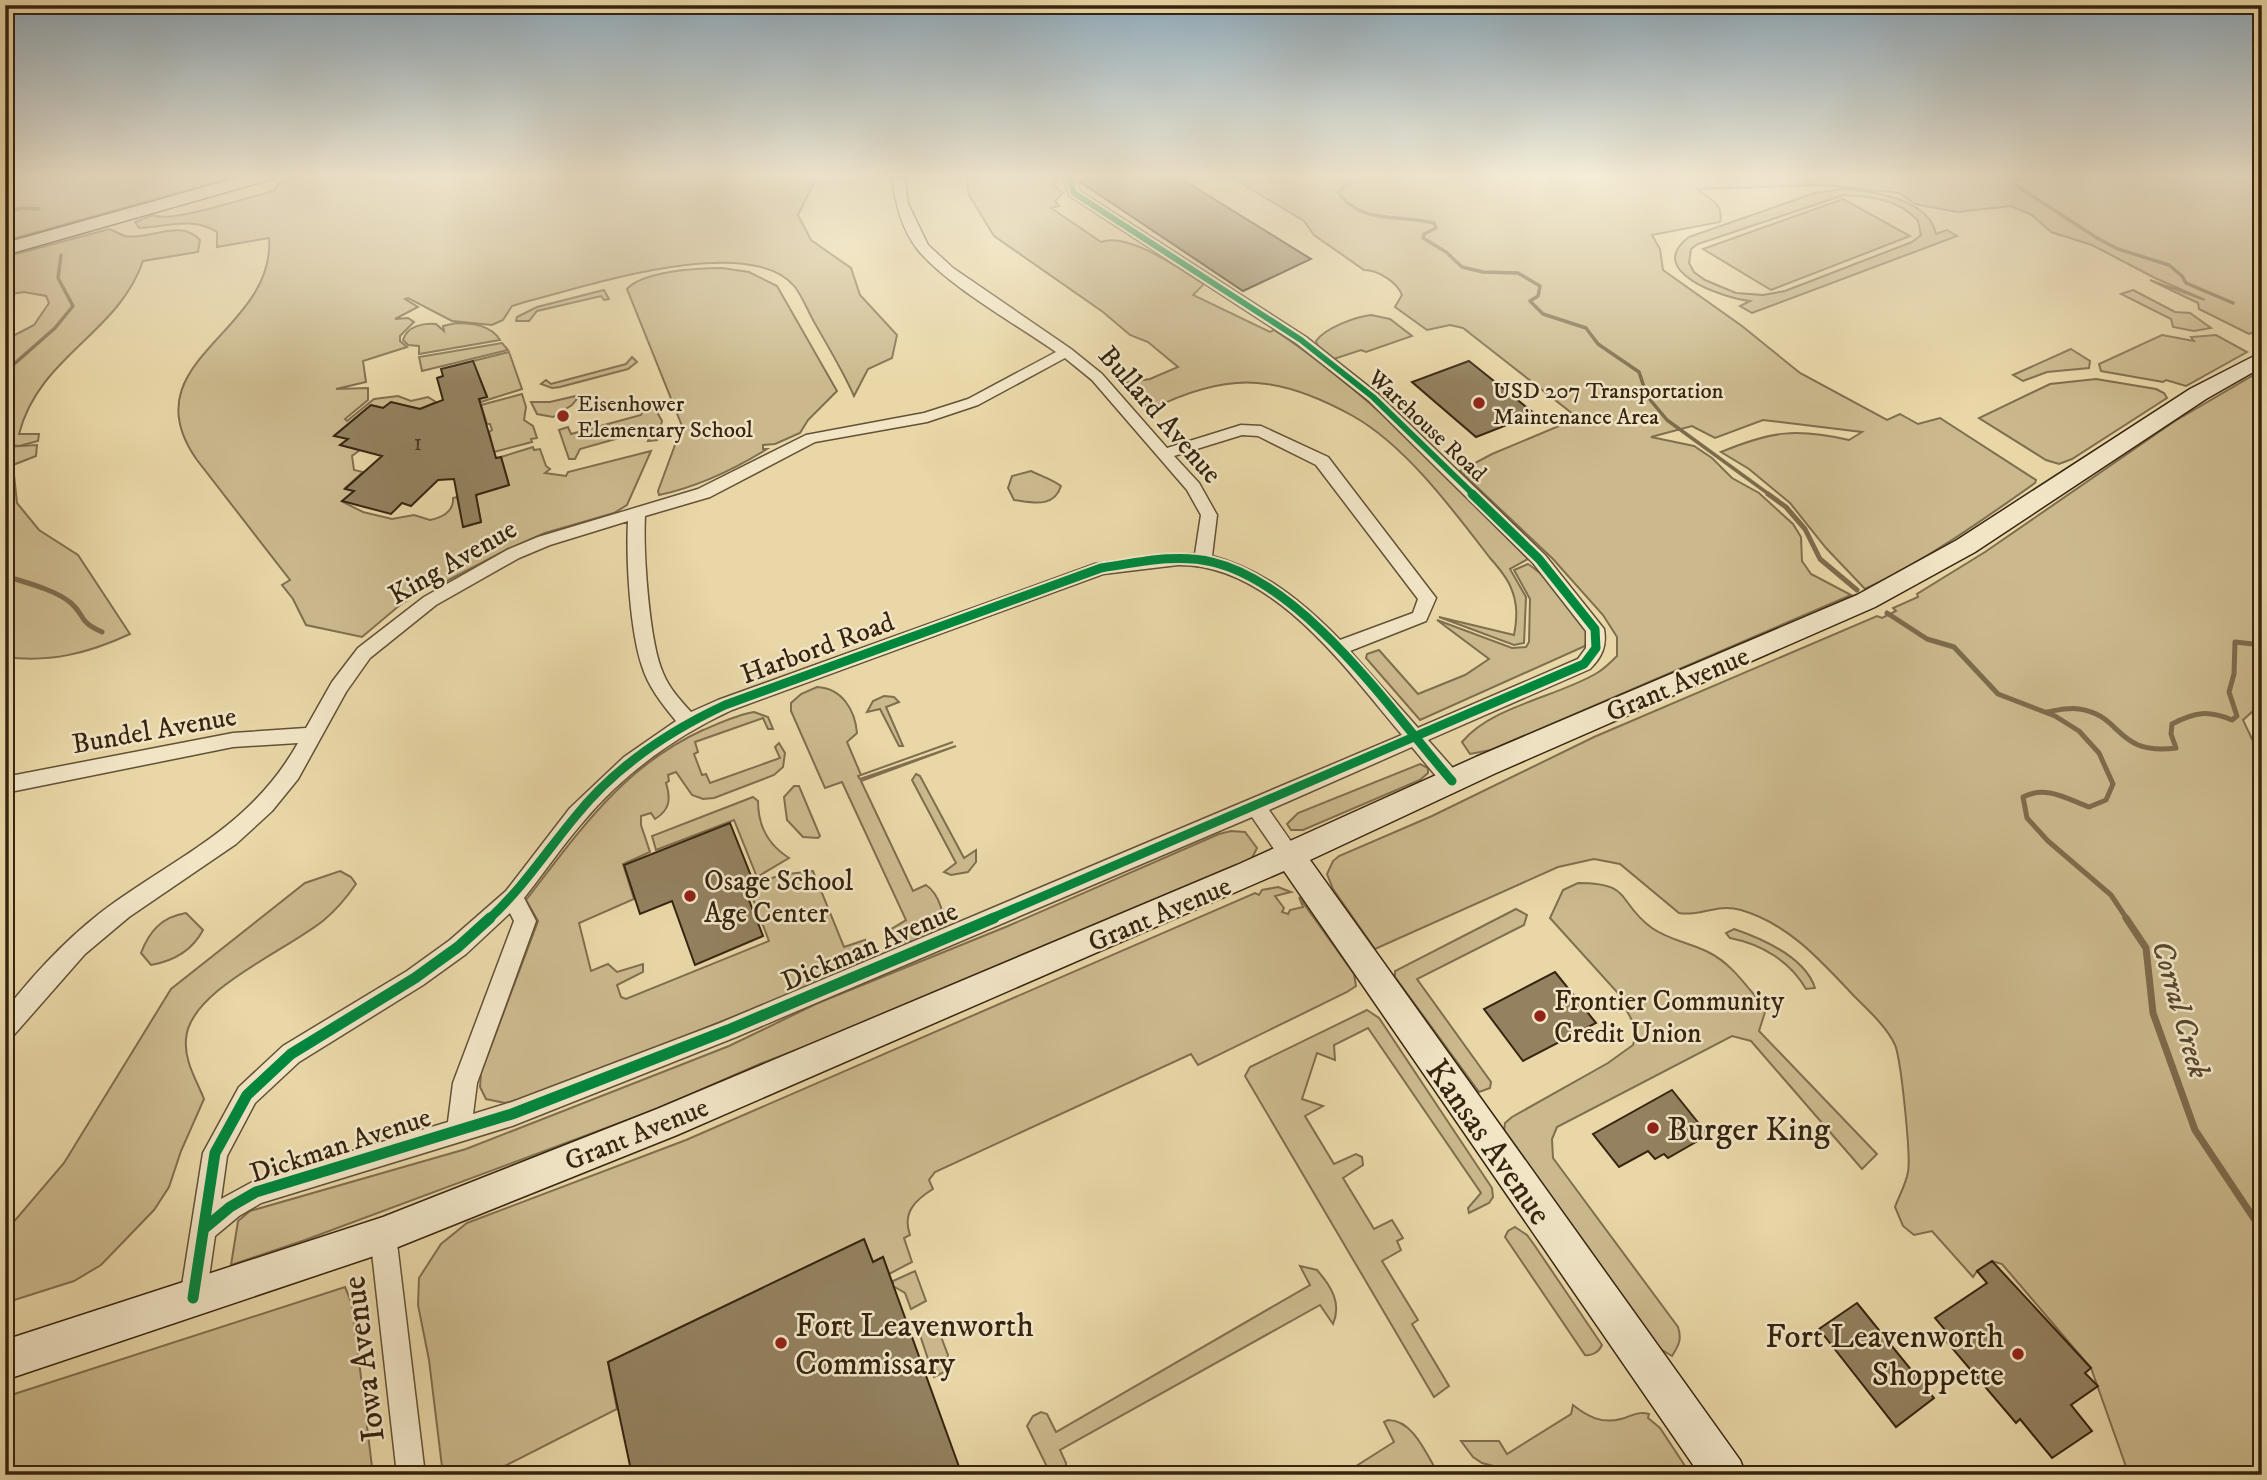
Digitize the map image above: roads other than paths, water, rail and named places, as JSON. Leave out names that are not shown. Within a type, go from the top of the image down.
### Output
[{"type":"main road","points":[[5,249],[22,244]]},
{"type":"main road","name":"Grant Avenue","points":[[5,1360],[383,1235],[678,1117],[1290,856],[1451,781],[1866,601],[1966,546],[2198,394],[2262,358]]},
{"type":"main road","name":"Kansas Avenue","points":[[1290,856],[1725,1475]]},
{"type":"street","name":"Bullard Avenue","points":[[921,244],[948,271],[1066,352],[1097,377],[1193,487],[1209,515],[1203,560]]},
{"type":"street","name":"Warehouse Road","points":[[1153,244],[1301,340],[1373,397],[1539,559],[1595,629],[1598,642]]},
{"type":"street","name":"King Avenue","points":[[5,1030],[13,1008],[77,947],[121,910],[229,838],[265,805],[291,773],[339,687],[364,653],[430,601],[513,554],[544,541],[704,493],[811,438],[927,417],[973,402],[1066,352]]},
{"type":"street","points":[[1163,454],[1241,430],[1261,432],[1321,461],[1427,598],[1420,617],[1336,649]]},
{"type":"street","points":[[637,514],[636,534],[649,662],[664,695],[688,722]]},
{"type":"street","points":[[1203,560],[1242,574],[1288,600],[1336,649],[1451,781]]},
{"type":"street","name":"Harbord Road","points":[[206,1227],[215,1153],[247,1094],[291,1054],[415,978],[458,947],[513,897],[577,814],[631,762],[688,722],[768,688],[1101,568],[1203,560]]},
{"type":"street","name":"Dickman Avenue","points":[[206,1227],[230,1207],[256,1192],[512,1114],[728,1030],[1256,807],[1584,664],[1594,654],[1598,642]]},
{"type":"street","name":"Bundel Avenue","points":[[5,785],[233,740],[313,735]]},
{"type":"street","name":"Kansas Avenue","points":[[1256,807],[1290,856]]},
{"type":"street","points":[[459,1130],[465,1083],[525,921],[513,897]]},
{"type":"street","points":[[193,1298],[206,1227]]},
{"type":"street","name":"Iowa Avenue","points":[[383,1235],[411,1475]]},
{"type":"waterway","name":"Corral Creek","points":[[1433,244],[1462,267],[1483,272],[1518,273],[1540,286],[1538,296],[1530,301],[1543,314],[1586,328],[1598,344],[1639,372],[1647,396],[1667,420],[1770,495]]},
{"type":"waterway","points":[[2109,244],[2169,265],[2186,283],[2233,303]]},
{"type":"waterway","points":[[5,372],[55,328],[73,306],[58,278],[61,255]]},
{"type":"waterway","name":"Corral Creek","points":[[1768,494],[1786,507],[1805,529],[1820,559],[1857,590]]},
{"type":"waterway","points":[[5,576],[65,598],[89,625],[102,632]]},
{"type":"waterway","name":"Corral Creek","points":[[1887,613],[1927,639],[1954,647],[1998,694],[2055,716],[2079,731],[2099,753],[2113,784],[2106,800],[2089,807],[2048,793],[2040,792],[2023,797],[2027,818],[2048,841],[2111,895],[2127,919]]},
{"type":"waterway","points":[[2047,712],[2079,709],[2104,719],[2130,741],[2141,746],[2156,749],[2176,748],[2171,734],[2172,724],[2202,714],[2232,720],[2237,716],[2229,692],[2234,674],[2235,642],[2262,645]]},
{"type":"waterway","name":"Corral Creek","points":[[2126,918],[2146,948],[2153,1013],[2195,1130],[2261,1229],[2262,1235]]},
{"type":"place","name":"USD 207 Transportation Maintenance Area","points":[[1479,403]]},
{"type":"place","name":"Eisenhower Elementary School","points":[[563,416]]},
{"type":"place","name":"Osage School Age Center","points":[[690,896]]},
{"type":"place","name":"Frontier Community Credit Union","points":[[1540,1016]]},
{"type":"place","name":"Burger King","points":[[1653,1128]]},
{"type":"place","name":"Fort Leavenworth Commissary","points":[[781,1343]]},
{"type":"place","name":"Fort Leavenworth Shoppette","points":[[2018,1354]]}]
